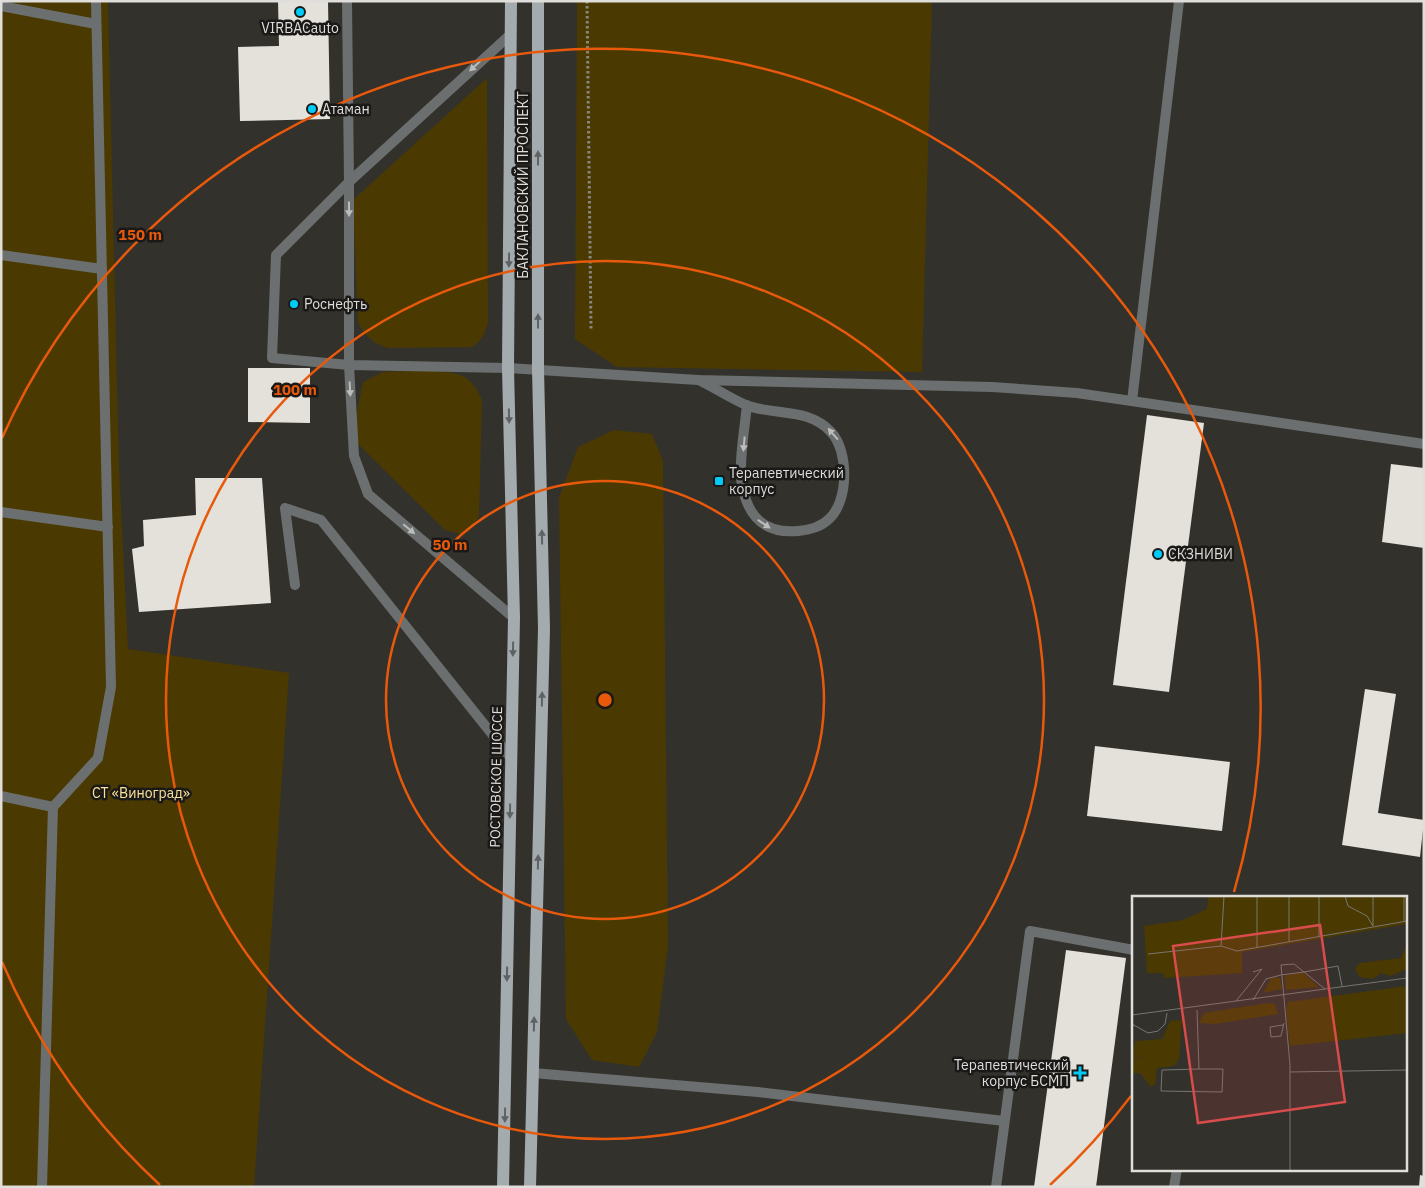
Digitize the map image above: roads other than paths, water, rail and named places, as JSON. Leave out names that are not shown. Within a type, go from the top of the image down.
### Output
[{"type":"main road","name":"БАКЛАНОВСКИЙ ПРОСПЕКТ","points":[[508,368],[511,1]]},
{"type":"main road","name":"БАКЛАНОВСКИЙ ПРОСПЕКТ","points":[[538,1],[538,369]]},
{"type":"main road","name":"РОСТОВСКОЕ ШОССЕ","points":[[503,1187],[514,618],[508,368]]},
{"type":"main road","points":[[530,1187],[544,629],[538,369]]},
{"type":"street","points":[[42,1187],[53,807],[98,758],[111,687],[96,1]]},
{"type":"street","points":[[348,1],[349,365],[354,456],[368,494],[514,618]]},
{"type":"street","points":[[1132,401],[1178,1]]},
{"type":"street","points":[[1,6],[96,24]]},
{"type":"street","points":[[511,34],[349,182],[276,255],[272,358],[349,365],[538,369],[698,380],[992,387],[1077,393],[1424,444]]},
{"type":"street","points":[[1,255],[102,269]]},
{"type":"street","points":[[698,380],[747,405],[796,413],[818,421],[831,431],[842,445],[845,464],[842,496],[830,519],[811,530],[782,532],[764,526],[751,513],[741,483],[747,405]]},
{"type":"street","points":[[295,585],[285,508],[321,520],[511,758]]},
{"type":"street","points":[[1,512],[108,527]]},
{"type":"street","points":[[1,796],[53,807]]},
{"type":"street","points":[[996,1187],[1030,931],[1132,950]]},
{"type":"street","points":[[533,1073],[758,1092],[1004,1121]]},
{"type":"street","points":[[1174,1187],[1177,1170]]},
{"type":"place","name":"VIRBACauto","points":[[300,12]]},
{"type":"place","name":"Атаман","points":[[312,109]]},
{"type":"place","name":"Роснефть","points":[[294,304]]},
{"type":"place","name":"Терапевтический корпус","points":[[719,481]]},
{"type":"place","name":"СКЗНИВИ","points":[[1158,554]]},
{"type":"place","name":"Терапевтический корпус БСМП","points":[[1080,1073]]},
{"type":"park label","name":"СТ «Виноград»","points":[[141,793]]}]
